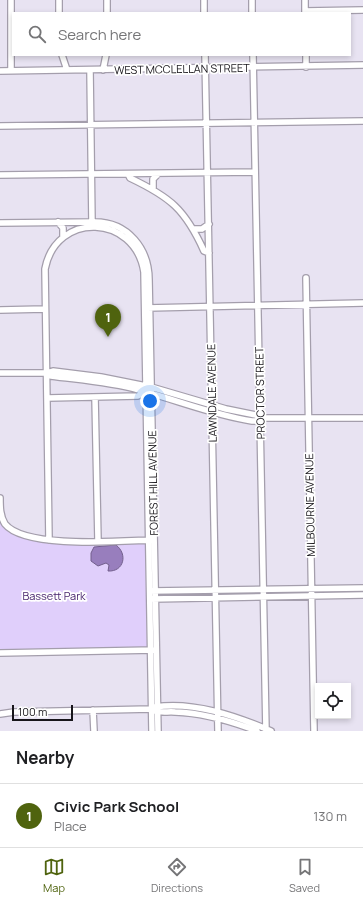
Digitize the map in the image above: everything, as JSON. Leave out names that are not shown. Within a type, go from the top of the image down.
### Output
[{"type":"street","points":[[11,0],[12,71]]},
{"type":"street","points":[[59,0],[59,12]]},
{"type":"street","points":[[107,0],[108,12]]},
{"type":"street","points":[[204,0],[204,12]]},
{"type":"street","points":[[252,0],[252,12]]},
{"type":"street","points":[[305,0],[305,12],[363,10]]},
{"type":"street","points":[[62,56],[67,70]]},
{"type":"street","points":[[103,70],[106,56]]},
{"type":"street","name":"LAWNDALE AVENUE","points":[[205,56],[218,731]]},
{"type":"street","name":"PROCTOR STREET","points":[[253,56],[263,597],[267,730]]},
{"type":"street","points":[[306,56],[306,67]]},
{"type":"street","points":[[363,65],[363,73]]},
{"type":"street","name":"WEST MCCLELLAN STREET","points":[[0,71],[363,65]]},
{"type":"street","points":[[49,540],[48,398],[45,309],[46,265],[53,248],[63,237],[77,229],[92,224],[90,70]]},
{"type":"street","points":[[0,126],[90,126],[363,121]]},
{"type":"street","points":[[0,175],[255,172]]},
{"type":"street","points":[[128,174],[130,178],[153,189],[177,208],[194,229],[204,251],[209,253]]},
{"type":"street","points":[[153,189],[152,180],[158,174]]},
{"type":"street","points":[[57,222],[62,224],[63,237]]},
{"type":"street","name":"FOREST HILL AVENUE","points":[[0,223],[57,222],[92,224],[118,233],[130,242],[137,252],[144,272],[148,334],[153,650],[158,731]]},
{"type":"street","points":[[194,229],[202,229],[208,224]]},
{"type":"street","name":"MILBOURNE AVENUE","points":[[306,278],[314,731]]},
{"type":"street","points":[[147,308],[363,304]]},
{"type":"street","points":[[0,310],[45,309]]},
{"type":"street","points":[[0,373],[47,373],[53,371],[148,389],[256,415],[260,418],[363,418]]},
{"type":"street","points":[[148,389],[212,411],[252,421],[256,421],[260,418]]},
{"type":"street","points":[[48,398],[138,396],[148,389]]},
{"type":"street","points":[[95,397],[98,541]]},
{"type":"street","points":[[0,498],[0,512],[4,522],[18,533],[49,540],[151,540]]},
{"type":"street","points":[[152,591],[363,588]]},
{"type":"street","points":[[152,599],[363,595]]},
{"type":"street","points":[[0,653],[153,650]]},
{"type":"street","name":"FOREST HILL AVENUE","points":[[152,731],[151,709],[153,650]]},
{"type":"street","points":[[0,714],[14,712],[157,709],[217,715],[267,730]]},
{"type":"street","points":[[93,710],[94,731]]},
{"type":"street","points":[[217,715],[257,731]]},
{"type":"green space","name":"Bassett Park","points":[[0,520],[8,530],[20,536],[145,544],[147,647],[0,650]]},
{"type":"shaded area","points":[[116,545],[120,549],[123,557],[121,566],[118,569],[108,571],[109,565],[106,563],[98,566],[91,561],[91,553],[94,547]]},
{"type":"place","name":"Civic Park School","points":[[108,337]]}]
